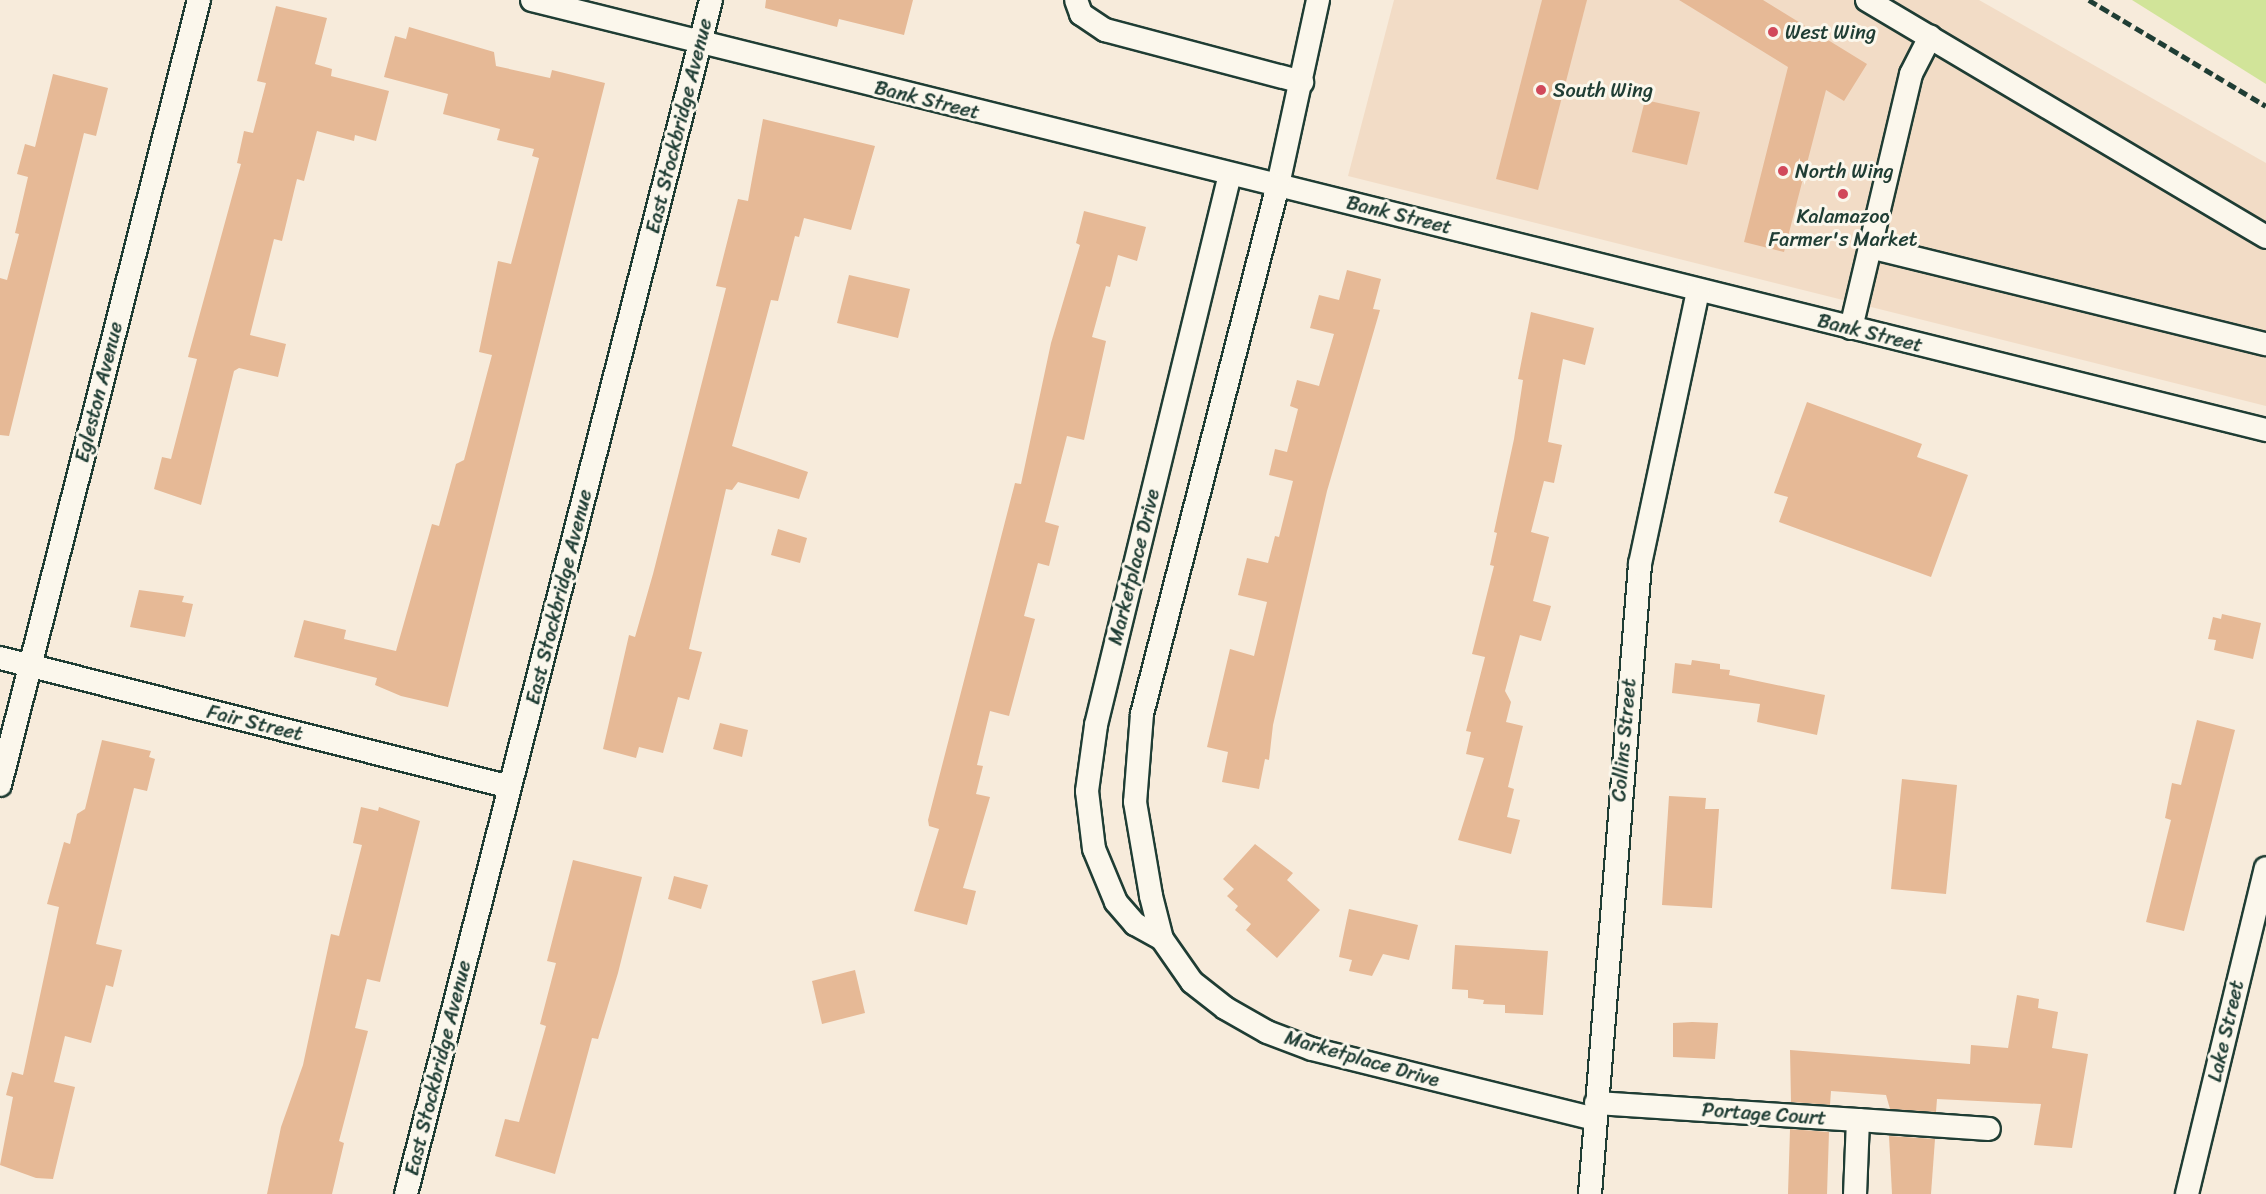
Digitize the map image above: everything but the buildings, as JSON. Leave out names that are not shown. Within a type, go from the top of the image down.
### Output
[{"type":"street","name":"Egleston Avenue","points":[[0,785],[199,0]]},
{"type":"street","name":"Bank Street","points":[[532,0],[700,44],[2266,430]]},
{"type":"street","name":"East Stockbridge Avenue","points":[[406,1194],[711,0]]},
{"type":"street","points":[[1076,0],[1080,15],[1105,30],[1302,82]]},
{"type":"street","name":"Marketplace Drive","points":[[1317,0],[1302,82],[1278,185],[1143,714],[1135,802],[1141,850],[1162,939],[1192,982],[1225,1008],[1267,1032],[1312,1049],[1595,1111]]},
{"type":"street","points":[[1867,0],[2266,237]]},
{"type":"street","points":[[1851,328],[1911,74],[1930,37]]},
{"type":"street","name":"Marketplace Drive","points":[[1162,939],[1135,924],[1116,902],[1094,849],[1087,790],[1096,725],[1230,174]]},
{"type":"street","points":[[1870,247],[2266,344]]},
{"type":"street","name":"Collins Street","points":[[1590,1194],[1640,564],[1698,291]]},
{"type":"street","name":"Fair Street","points":[[0,658],[510,787]]},
{"type":"street","name":"Lake Street","points":[[2187,1194],[2266,868]]},
{"type":"street","name":"Portage Court","points":[[1595,1111],[1858,1120],[1989,1129]]},
{"type":"street","points":[[1855,1194],[1858,1120]]},
{"type":"shaded area","name":"Kalamazoo Farmer's Market","points":[[1394,0],[1979,0],[2266,163],[2266,406],[1348,176]]},
{"type":"green space","points":[[2132,0],[2266,0],[2266,84]]},
{"type":"railway","points":[[2089,0],[2266,106]]},
{"type":"place","name":"West Wing","points":[[1773,32]]},
{"type":"place","name":"South Wing","points":[[1541,90]]},
{"type":"place","name":"North Wing","points":[[1783,171]]},
{"type":"place","name":"Kalamazoo Farmer's Market","points":[[1843,194]]}]
